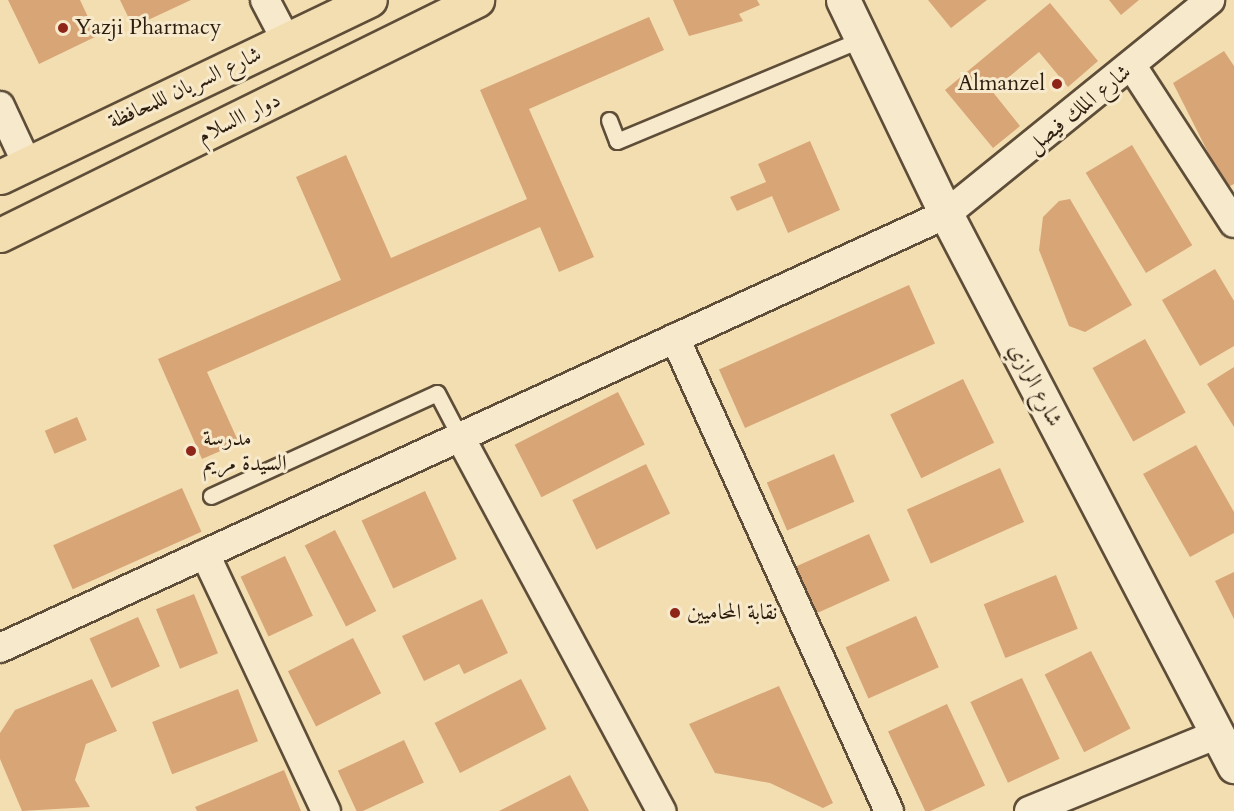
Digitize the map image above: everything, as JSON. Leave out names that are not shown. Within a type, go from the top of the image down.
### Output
[{"type":"main road","name":"شارع السريان لللمحافظة","points":[[14,171],[370,0]]},
{"type":"main road","name":"دوار االسلام","points":[[0,235],[477,0]]},
{"type":"main road","name":"شارع الرازي","points":[[843,0],[946,214],[1234,766]]},
{"type":"street","points":[[265,0],[285,40]]},
{"type":"street","name":"شارع الملك فيصل","points":[[0,648],[946,214],[1132,66],[1210,0]]},
{"type":"street","points":[[1132,66],[1234,223]]},
{"type":"street","points":[[0,106],[14,171]]},
{"type":"street","points":[[675,338],[889,811]]},
{"type":"street","points":[[460,437],[661,811]]},
{"type":"street","points":[[206,554],[326,811]]},
{"type":"street","points":[[1029,811],[1218,734]]},
{"type":"lane","points":[[609,120],[617,141],[862,39]]},
{"type":"lane","points":[[211,496],[437,393],[460,437]]},
{"type":"building","points":[[8,0],[80,0],[97,36],[39,64]]},
{"type":"building","points":[[120,0],[191,0],[133,27]]},
{"type":"building","points":[[673,0],[757,0],[760,5],[739,14],[743,21],[689,36]]},
{"type":"building","points":[[928,0],[987,0],[951,28]]},
{"type":"building","points":[[1109,0],[1139,0],[1121,15]]},
{"type":"building","points":[[1050,3],[1098,61],[1068,87],[1039,52],[992,91],[1020,126],[993,148],[945,90]]},
{"type":"building","points":[[649,17],[664,50],[529,109],[594,257],[559,272],[540,227],[207,372],[239,443],[202,459],[158,359],[341,280],[296,177],[346,155],[391,258],[527,199],[480,90]]},
{"type":"building","points":[[1224,51],[1234,66],[1234,184],[1226,188],[1173,83]]},
{"type":"building","points":[[810,141],[840,210],[788,233],[772,196],[737,211],[730,197],[766,182],[758,164]]},
{"type":"building","points":[[1132,145],[1192,245],[1146,273],[1086,173]]},
{"type":"building","points":[[1070,199],[1132,305],[1085,332],[1069,326],[1039,250],[1043,217],[1059,201]]},
{"type":"building","points":[[1215,269],[1234,301],[1234,346],[1200,366],[1162,300]]},
{"type":"building","points":[[909,285],[935,343],[745,428],[719,370]]},
{"type":"building","points":[[1145,339],[1186,412],[1133,442],[1093,368]]},
{"type":"building","points":[[1234,367],[1234,427],[1207,384]]},
{"type":"building","points":[[963,379],[994,443],[921,478],[890,415]]},
{"type":"building","points":[[618,392],[645,445],[541,497],[515,445]]},
{"type":"building","points":[[77,417],[87,440],[55,454],[45,431]]},
{"type":"building","points":[[1196,445],[1234,512],[1234,533],[1190,557],[1143,474]]},
{"type":"building","points":[[834,454],[854,502],[787,530],[767,483]]},
{"type":"building","points":[[646,464],[670,513],[596,549],[572,500]]},
{"type":"building","points":[[1000,468],[1024,522],[931,563],[907,509]]},
{"type":"building","points":[[182,488],[202,532],[73,589],[53,545]]},
{"type":"building","points":[[425,491],[457,559],[393,589],[362,521]]},
{"type":"building","points":[[335,530],[376,611],[346,627],[305,545]]},
{"type":"building","points":[[869,534],[890,581],[817,613],[796,567]]},
{"type":"building","points":[[285,556],[313,616],[268,637],[241,577]]},
{"type":"building","points":[[1234,572],[1234,619],[1215,581]]},
{"type":"building","points":[[1056,575],[1078,629],[1005,658],[984,604]]},
{"type":"building","points":[[194,594],[218,653],[180,669],[156,609]]},
{"type":"building","points":[[482,599],[508,653],[464,674],[459,664],[424,681],[402,636]]},
{"type":"building","points":[[916,616],[939,667],[868,698],[846,647]]},
{"type":"building","points":[[138,617],[160,666],[112,688],[90,639]]},
{"type":"building","points":[[353,638],[381,693],[316,726],[288,671]]},
{"type":"building","points":[[1091,651],[1130,729],[1084,752],[1045,675]]},
{"type":"building","points":[[1022,678],[1060,759],[1008,783],[970,702]]},
{"type":"building","points":[[92,679],[117,731],[86,744],[75,780],[90,807],[22,811],[0,759],[0,733],[15,710]]},
{"type":"building","points":[[521,679],[546,729],[460,773],[435,723]]},
{"type":"building","points":[[779,686],[833,803],[823,808],[770,783],[715,773],[689,724]]},
{"type":"building","points":[[238,689],[258,741],[172,774],[152,722]]},
{"type":"building","points":[[947,704],[985,786],[930,811],[925,811],[888,731]]},
{"type":"building","points":[[404,740],[424,783],[363,811],[357,811],[338,771]]},
{"type":"building","points":[[284,770],[301,811],[197,811],[195,807]]},
{"type":"building","points":[[570,775],[589,811],[499,811]]},
{"type":"place","name":"Yazji Pharmacy","points":[[63,28]]},
{"type":"place","name":"Almanzel","points":[[1057,84]]},
{"type":"place","name":"مدرسة السيدة مريم","points":[[191,451]]},
{"type":"place","name":"نقابة المحاميين","points":[[675,613]]}]
